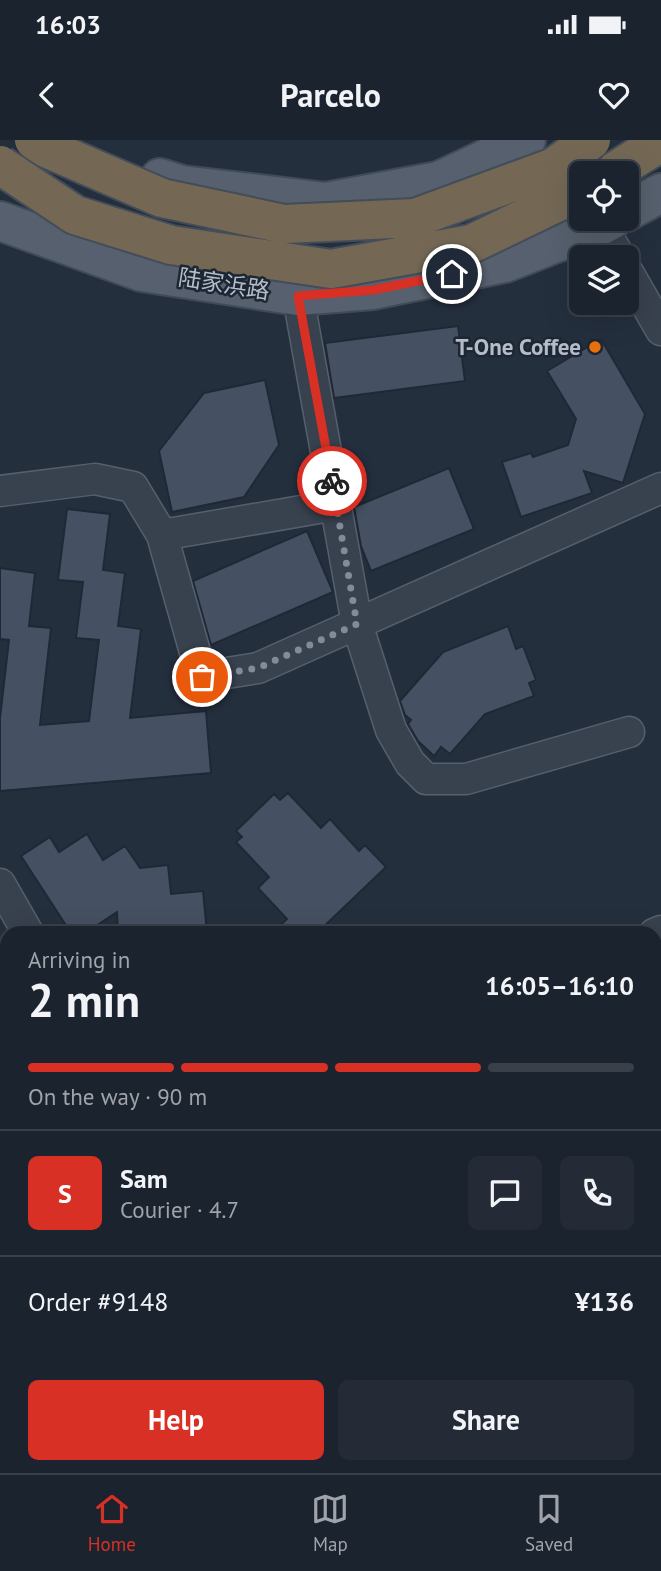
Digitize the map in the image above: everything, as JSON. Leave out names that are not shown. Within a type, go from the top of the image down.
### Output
[{"type":"highway","points":[[34,140],[46,148],[162,198],[284,224],[415,218],[554,167],[591,140]]},
{"type":"highway","points":[[631,161],[661,142]]},
{"type":"highway","points":[[0,165],[75,215],[87,219],[171,245],[331,270],[569,224]]},
{"type":"main road","points":[[57,140],[86,154],[182,185],[326,202],[439,181],[526,140]]},
{"type":"main road","name":"陆家浜路","points":[[639,202],[661,193]]},
{"type":"main road","name":"陆家浜路","points":[[0,221],[142,272],[298,296],[373,290],[505,263],[573,231]]},
{"type":"street","points":[[542,140],[569,174]]},
{"type":"street","points":[[639,292],[661,330]]},
{"type":"street","points":[[298,296],[357,624],[391,730],[410,763],[426,779],[466,779],[629,732]]},
{"type":"street","points":[[0,491],[95,479],[133,487],[162,535],[202,677],[258,668],[661,488]]},
{"type":"street","points":[[162,535],[336,505]]},
{"type":"street","points":[[0,884],[24,926]]},
{"type":"building","points":[[458,326],[465,381],[334,398],[325,343]]},
{"type":"building","points":[[601,339],[645,414],[623,483],[584,471],[592,493],[521,517],[502,462],[531,453],[533,457],[568,445],[576,419],[547,371]]},
{"type":"building","points":[[265,380],[279,445],[244,497],[172,512],[159,451],[204,393]]},
{"type":"building","points":[[449,468],[474,529],[371,571],[361,546],[354,507]]},
{"type":"building","points":[[67,509],[110,514],[103,570],[125,573],[118,626],[141,629],[130,718],[206,711],[211,773],[0,791],[0,718],[9,640],[0,639],[0,568],[35,573],[29,626],[51,628],[40,725],[89,721],[99,640],[76,638],[83,582],[58,580]]},
{"type":"building","points":[[307,531],[333,592],[211,645],[193,581]]},
{"type":"building","points":[[508,626],[516,649],[523,646],[536,680],[529,683],[534,696],[485,714],[450,754],[441,747],[434,756],[418,741],[408,724],[411,720],[405,715],[400,701],[443,652]]},
{"type":"building","points":[[288,793],[321,828],[330,819],[359,851],[365,845],[386,867],[324,926],[280,926],[287,919],[258,888],[269,877],[236,842],[242,837],[236,831],[274,794],[280,800]]},
{"type":"building","points":[[87,834],[103,860],[125,846],[140,868],[168,865],[171,894],[203,891],[206,926],[118,926],[117,912],[96,926],[66,926],[21,856],[50,837],[59,852]]},
{"type":"way so far","points":[[202,677],[258,668],[357,624],[332,481]]},
{"type":"place","name":"T-One Coffee","points":[[595,347]]},
{"type":"route","points":[[332,481],[298,296],[373,290],[452,274]]}]
